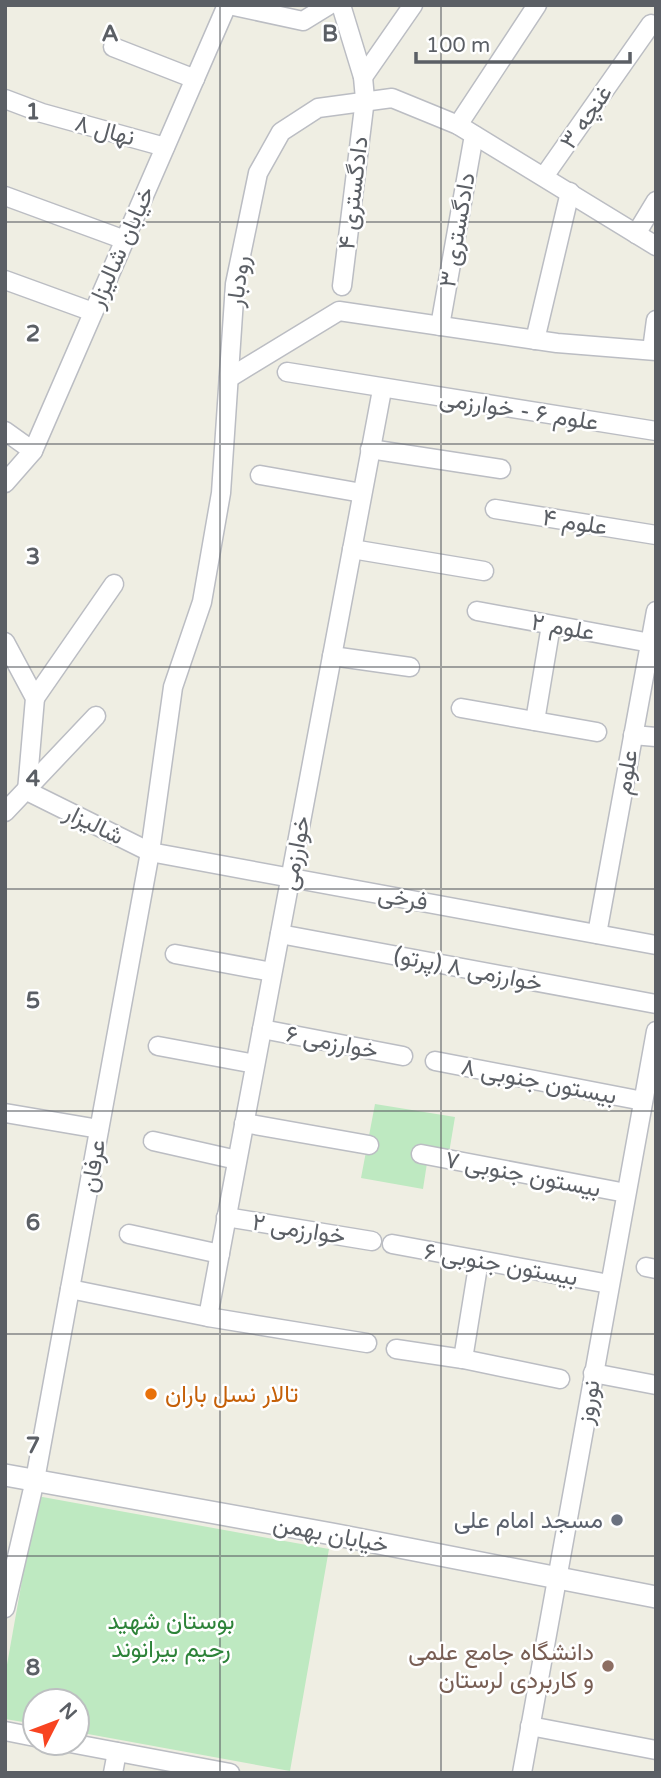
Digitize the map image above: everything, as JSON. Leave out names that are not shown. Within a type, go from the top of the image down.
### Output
[{"type":"street","points":[[228,5],[303,21],[329,5]]},
{"type":"street","name":"خیابان شالیزار","points":[[5,483],[33,451],[228,5]]},
{"type":"street","name":"دادگستری ۴","points":[[341,5],[363,77],[365,99],[342,286]]},
{"type":"street","points":[[363,77],[413,5]]},
{"type":"street","points":[[466,130],[537,5]]},
{"type":"street","name":"غنچه ۳","points":[[545,175],[651,24]]},
{"type":"street","points":[[113,47],[195,79]]},
{"type":"street","name":"رودبار","points":[[150,852],[173,687],[202,602],[221,493],[235,284],[258,173],[281,132],[318,108],[365,99],[392,98],[466,130],[545,175],[656,246]]},
{"type":"street","name":"نهال ۸","points":[[5,100],[165,147]]},
{"type":"street","name":"دادگستری ۳","points":[[440,326],[466,130]]},
{"type":"street","points":[[535,340],[570,192]]},
{"type":"street","points":[[5,196],[125,240]]},
{"type":"street","points":[[636,234],[656,201]]},
{"type":"street","points":[[5,280],[93,312]]},
{"type":"street","points":[[229,378],[339,312],[535,340],[654,351],[656,320]]},
{"type":"street","name":"علوم ۶ - خوارزمی","points":[[287,372],[382,390],[656,431]]},
{"type":"street","name":"خوارزمی","points":[[208,1317],[382,390]]},
{"type":"street","points":[[5,431],[33,451]]},
{"type":"street","points":[[370,449],[501,469]]},
{"type":"street","points":[[260,475],[362,493]]},
{"type":"street","name":"علوم ۴","points":[[495,509],[656,535]]},
{"type":"street","points":[[352,549],[484,571]]},
{"type":"street","points":[[27,791],[35,698],[114,584]]},
{"type":"street","name":"علوم ۲","points":[[477,611],[653,643]]},
{"type":"street","name":"علوم","points":[[597,934],[633,734],[653,643],[656,611]]},
{"type":"street","points":[[535,721],[551,625]]},
{"type":"street","points":[[6,645],[35,698]]},
{"type":"street","points":[[332,656],[410,667]]},
{"type":"street","points":[[461,708],[597,732]]},
{"type":"street","points":[[5,812],[96,716]]},
{"type":"street","points":[[633,734],[656,737]]},
{"type":"street","name":"شالیزار","points":[[27,791],[150,852]]},
{"type":"street","name":"فرخی","points":[[150,852],[656,945]]},
{"type":"street","name":"عرفان","points":[[5,1608],[35,1480],[150,852]]},
{"type":"street","name":"خوارزمی ۸ (پرتو)","points":[[280,934],[656,1004]]},
{"type":"street","points":[[175,954],[272,972]]},
{"type":"street","name":"خوارزمی ۶","points":[[261,1029],[403,1056]]},
{"type":"street","name":"نوروز","points":[[522,1773],[626,1193],[652,1068],[656,1031]]},
{"type":"street","points":[[158,1046],[255,1064]]},
{"type":"street","name":"بیستون جنوبی ۸","points":[[435,1060],[643,1101]]},
{"type":"street","points":[[5,1114],[99,1129]]},
{"type":"street","points":[[244,1124],[369,1145]]},
{"type":"street","points":[[153,1141],[237,1160]]},
{"type":"street","name":"بیستون جنوبی ۷","points":[[421,1154],[626,1193]]},
{"type":"street","name":"خوارزمی ۲","points":[[226,1217],[372,1241]]},
{"type":"street","points":[[129,1234],[219,1254]]},
{"type":"street","name":"بیستون جنوبی ۶","points":[[392,1244],[610,1284]]},
{"type":"street","points":[[463,1359],[479,1260]]},
{"type":"street","points":[[70,1289],[208,1317],[367,1343]]},
{"type":"street","points":[[396,1349],[463,1359],[560,1379]]},
{"type":"street","points":[[593,1373],[656,1385]]},
{"type":"street","name":"خیابان بهمن","points":[[5,1475],[332,1534],[556,1580],[656,1597]]},
{"type":"street","points":[[530,1726],[656,1750]]},
{"type":"street","points":[[91,1747],[230,1773]]},
{"type":"street","points":[[113,1773],[117,1752]]},
{"type":"green space","points":[[375,1104],[455,1117],[447,1165],[427,1163],[423,1189],[361,1178]]},
{"type":"green space","name":"بوستان شهید رحیم بیرانوند","points":[[37,1496],[329,1549],[290,1771],[91,1735],[91,1687],[21,1687],[21,1722],[5,1719],[5,1676]]},
{"type":"place","name":"تالار نسل باران","points":[[151,1394]]},
{"type":"place","name":"مسجد امام علی","points":[[617,1520]]},
{"type":"place","name":"دانشگاه جامع علمی و کاربردی لرستان","points":[[608,1666]]}]
